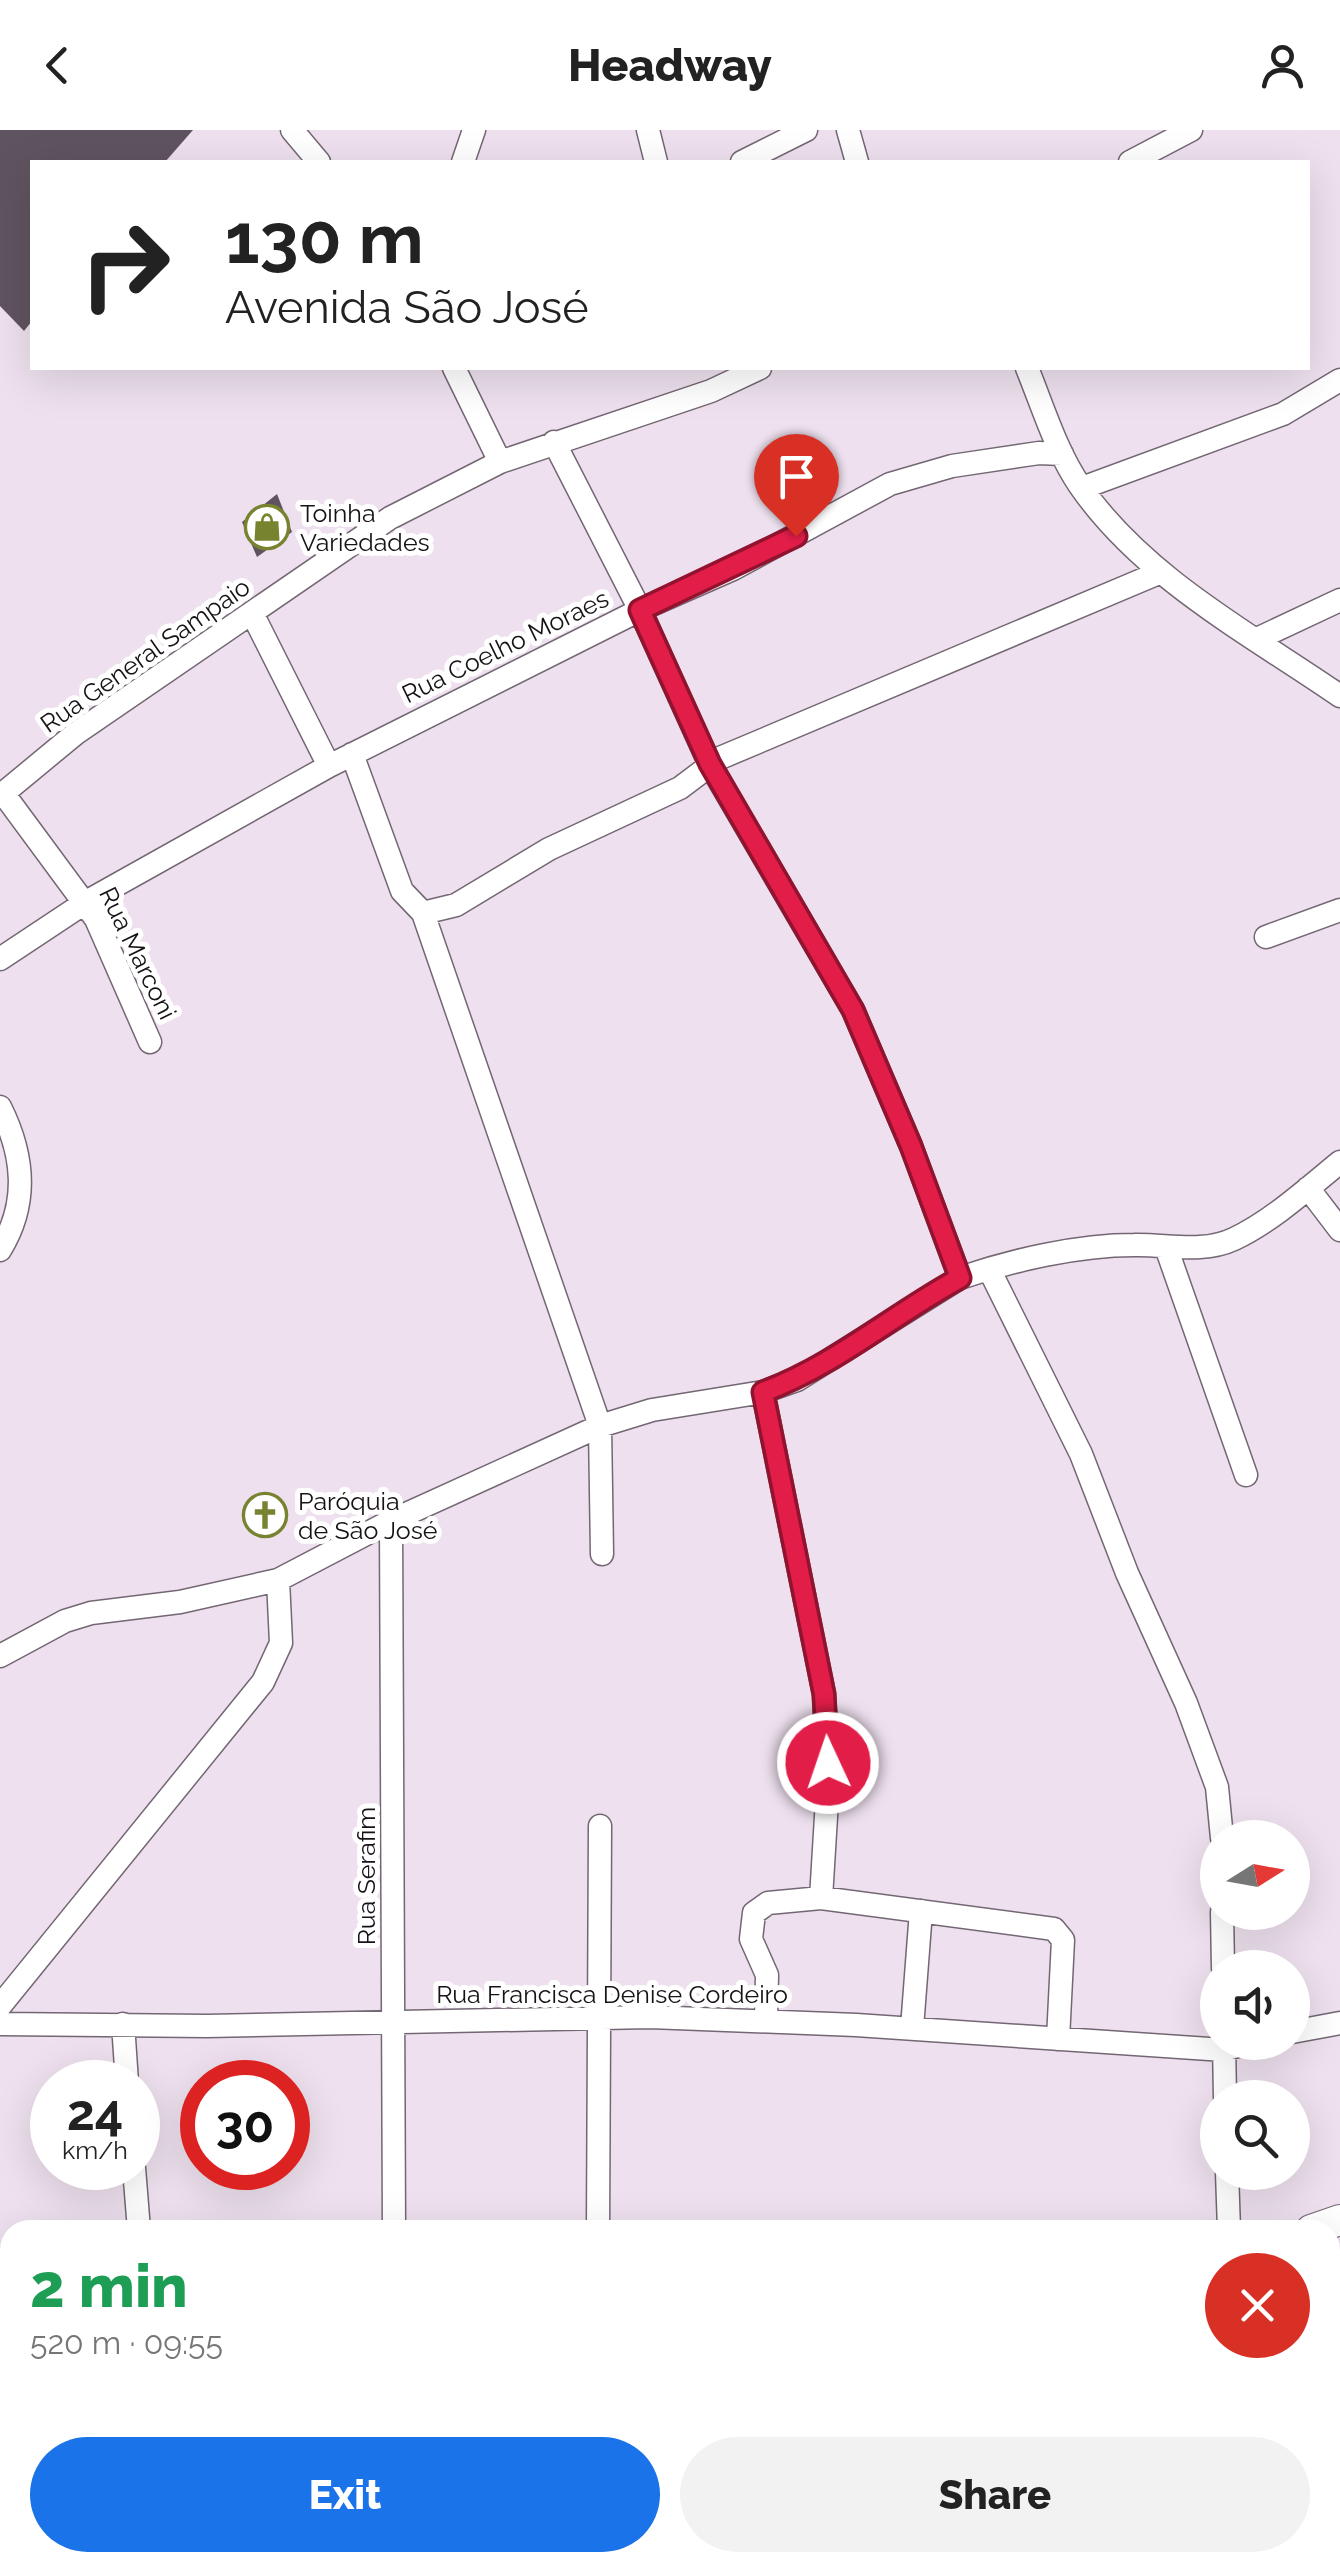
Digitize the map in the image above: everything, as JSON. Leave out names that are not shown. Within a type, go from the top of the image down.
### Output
[{"type":"street","points":[[292,130],[317,160]]},
{"type":"street","points":[[464,160],[474,130]]},
{"type":"street","points":[[648,130],[656,160]]},
{"type":"street","points":[[746,160],[806,130]]},
{"type":"street","points":[[848,130],[856,160]]},
{"type":"street","points":[[1134,160],[1192,130]]},
{"type":"street","points":[[455,370],[500,462]]},
{"type":"street","name":"Rua General Sampaio","points":[[2,794],[74,734],[390,518],[500,462],[711,391],[756,370]]},
{"type":"street","points":[[1028,370],[1062,454],[1082,488],[1132,546],[1161,572],[1340,696]]},
{"type":"street","points":[[1082,488],[1283,414],[1340,380]]},
{"type":"street","points":[[554,442],[640,610],[710,764],[853,1010],[911,1146],[960,1278]]},
{"type":"street","name":"Rua Coelho Moraes","points":[[0,959],[86,902],[328,766],[640,610],[733,569],[907,476],[1014,456],[1062,454]]},
{"type":"street","points":[[423,913],[456,905],[549,849],[680,788],[710,764],[1161,572]]},
{"type":"street","points":[[1257,639],[1340,600]]},
{"type":"street","points":[[252,613],[328,766]]},
{"type":"street","points":[[352,754],[402,891],[423,913],[600,1426],[602,1554]]},
{"type":"street","name":"Rua Marconi","points":[[2,794],[86,902],[110,947],[150,1042]]},
{"type":"street","points":[[1266,937],[1340,910]]},
{"type":"street","points":[[0,1107],[17,1149],[21,1174],[20,1206],[0,1250]]},
{"type":"street","points":[[0,1656],[65,1621],[90,1613],[198,1599],[278,1580],[391,1522],[600,1426],[652,1410],[763,1392],[821,1368],[890,1319],[960,1278],[1098,1248],[1202,1247],[1233,1240],[1340,1162]]},
{"type":"street","points":[[1308,1188],[1340,1230]]},
{"type":"street","points":[[1166,1247],[1246,1474]]},
{"type":"street","points":[[988,1269],[1080,1454],[1127,1573],[1193,1720],[1216,1787],[1220,1820]]},
{"type":"street","points":[[763,1392],[824,1694],[828,1756],[821,1898]]},
{"type":"street","name":"Rua Serafim","points":[[391,1522],[394,2220]]},
{"type":"street","points":[[0,2006],[263,1682],[281,1643],[278,1580]]},
{"type":"street","points":[[598,2220],[600,1826]]},
{"type":"street","points":[[766,2020],[767,1976],[751,1938],[754,1913],[768,1903],[821,1898],[1043,1925],[1059,1932],[1062,1940],[1058,2039]]},
{"type":"street","points":[[912,2028],[920,1912]]},
{"type":"street","name":"Rua Francisca Denise Cordeiro","points":[[0,2024],[599,2017],[766,2020],[1200,2045]]},
{"type":"street","points":[[122,2024],[125,2060]]},
{"type":"street","points":[[1310,2029],[1340,2024]]},
{"type":"street","points":[[136,2190],[138,2220]]},
{"type":"street","points":[[1228,2190],[1229,2220]]},
{"type":"building","points":[[0,130],[193,130],[167,160],[30,160],[30,324],[24,331],[0,306]]},
{"type":"building","name":"Toinha Variedades","points":[[277,494],[292,532],[257,557],[242,522]]},
{"type":"place","name":"Toinha Variedades","points":[[267,527]]},
{"type":"place","name":"Paróquia de São José","points":[[265,1515]]},
{"type":"route","points":[[796,536],[640,610],[710,764],[853,1010],[911,1146],[960,1278],[890,1319],[821,1368],[763,1392],[824,1694],[828,1763]]}]
